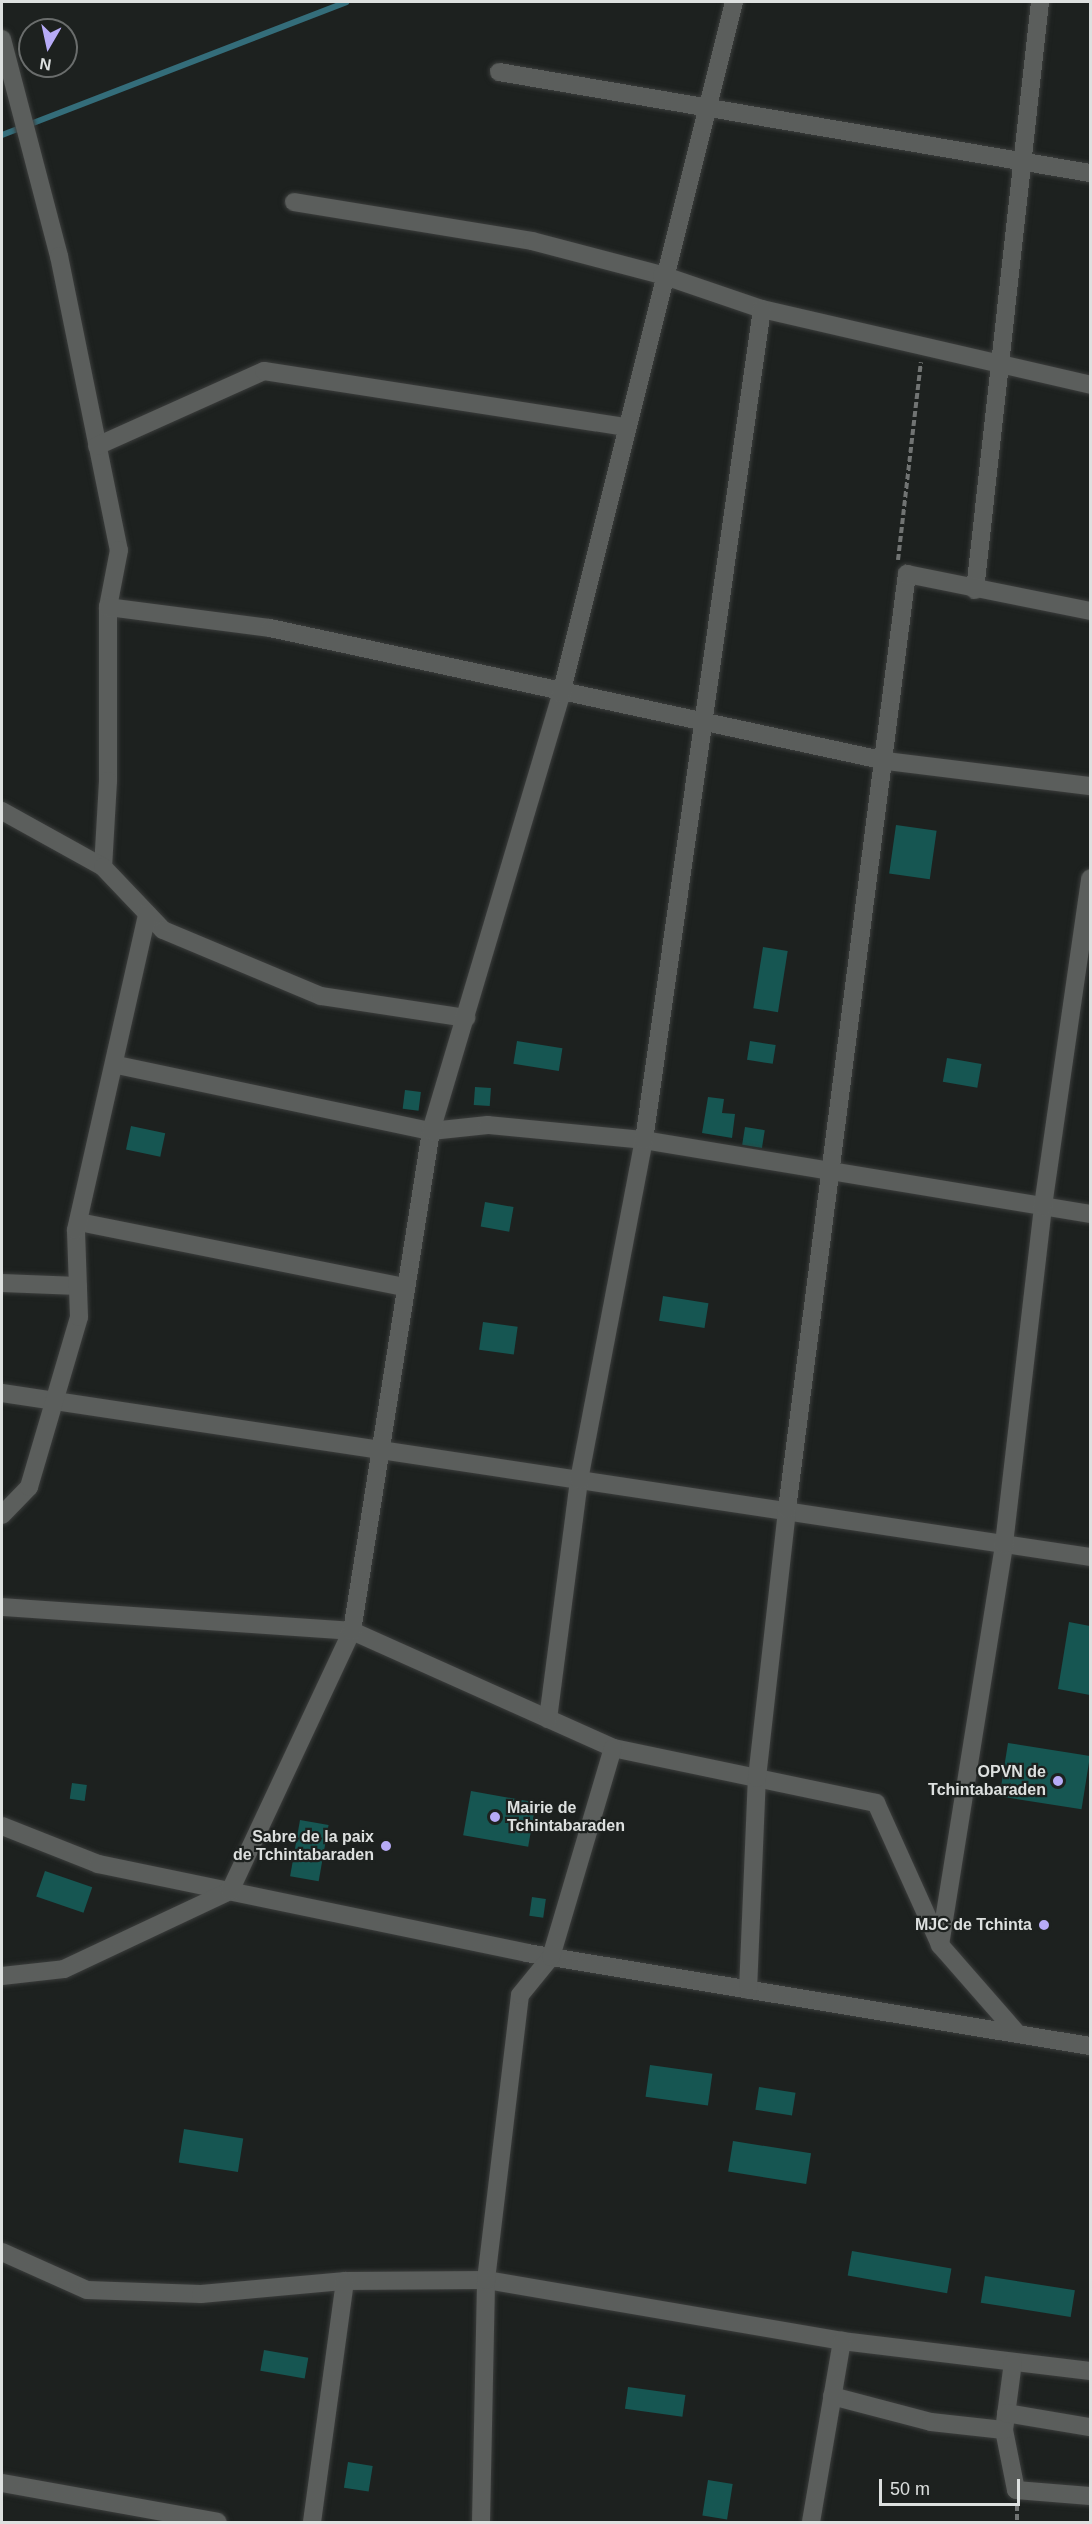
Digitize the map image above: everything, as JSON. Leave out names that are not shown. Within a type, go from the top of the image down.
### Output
[{"type":"street","points":[[2,1976],[64,1969],[230,1892],[352,1631],[431,1131],[561,694],[662,275],[734,2]]},
{"type":"street","points":[[975,590],[1040,2]]},
{"type":"street","points":[[2,39],[59,256],[119,550],[108,608],[108,781],[102,867]]},
{"type":"street","points":[[499,72],[707,103],[1024,162],[1090,172]]},
{"type":"street","points":[[294,202],[532,241],[662,275],[762,309],[1090,385]]},
{"type":"street","points":[[548,1719],[579,1480],[644,1140],[705,724],[762,309]]},
{"type":"street","points":[[98,446],[264,371],[625,427]]},
{"type":"street","points":[[748,1990],[757,1778],[787,1509],[886,761],[907,574],[975,590],[1090,611]]},
{"type":"street","points":[[108,608],[270,628],[561,694],[886,761],[1090,786]]},
{"type":"street","points":[[2,812],[102,867],[163,930],[321,996],[466,1018]]},
{"type":"street","points":[[940,1945],[1004,1544],[1043,1206],[1090,878]]},
{"type":"street","points":[[2,1515],[29,1486],[79,1317],[79,1222],[117,1065],[147,914]]},
{"type":"street","points":[[117,1065],[431,1131],[488,1125],[644,1140],[1090,1214]]},
{"type":"street","points":[[79,1222],[405,1287]]},
{"type":"street","points":[[2,1283],[78,1286]]},
{"type":"street","points":[[2,1393],[787,1509],[1090,1557]]},
{"type":"street","points":[[2,1607],[352,1631],[613,1748],[876,1803],[940,1945],[1018,2034]]},
{"type":"street","points":[[481,2523],[486,2280],[520,1995],[550,1957],[613,1748]]},
{"type":"street","points":[[2,1826],[99,1864],[550,1957],[1090,2046]]},
{"type":"street","points":[[2,2252],[87,2290],[201,2294],[345,2281],[486,2280],[842,2341],[1090,2371]]},
{"type":"street","points":[[312,2523],[345,2281]]},
{"type":"street","points":[[811,2523],[842,2341]]},
{"type":"street","points":[[1013,2362],[1005,2422],[1016,2490],[1090,2496]]},
{"type":"street","points":[[832,2396],[932,2422],[1005,2422],[1090,2427]]},
{"type":"street","points":[[2,2482],[218,2523]]},
{"type":"path","points":[[907,574],[897,558],[923,347]]},
{"type":"building","points":[[896,825],[937,831],[930,879],[889,874]]},
{"type":"building","points":[[763,947],[788,951],[778,1012],[753,1008]]},
{"type":"building","points":[[517,1041],[562,1048],[559,1071],[513,1064]]},
{"type":"building","points":[[750,1041],[776,1045],[773,1064],[747,1060]]},
{"type":"building","points":[[947,1058],[981,1064],[977,1088],[943,1082]]},
{"type":"building","points":[[475,1087],[491,1088],[490,1106],[474,1105]]},
{"type":"building","points":[[405,1090],[421,1092],[419,1111],[403,1109]]},
{"type":"building","points":[[708,1097],[724,1099],[722,1113],[735,1114],[732,1138],[702,1133]]},
{"type":"building","points":[[131,1126],[165,1133],[160,1157],[126,1149]]},
{"type":"building","points":[[745,1127],[765,1130],[762,1148],[742,1145]]},
{"type":"building","points":[[485,1202],[514,1207],[509,1232],[481,1227]]},
{"type":"building","points":[[663,1296],[708,1303],[705,1328],[659,1321]]},
{"type":"building","points":[[483,1322],[518,1327],[514,1355],[479,1350]]},
{"type":"building","points":[[1069,1622],[1090,1626],[1090,1695],[1058,1689]]},
{"type":"building","points":[[1008,1743],[1090,1756],[1082,1809],[1000,1796]]},
{"type":"building","points":[[72,1783],[87,1785],[85,1801],[70,1799]]},
{"type":"building","points":[[471,1791],[536,1802],[528,1847],[463,1835]]},
{"type":"building","points":[[300,1820],[329,1825],[319,1881],[290,1876]]},
{"type":"building","points":[[45,1871],[92,1887],[83,1913],[36,1897]]},
{"type":"building","points":[[532,1897],[546,1899],[543,1918],[529,1916]]},
{"type":"building","points":[[650,2065],[712,2074],[708,2105],[646,2097]]},
{"type":"building","points":[[759,2087],[796,2093],[792,2116],[755,2110]]},
{"type":"building","points":[[184,2129],[243,2138],[238,2172],[179,2163]]},
{"type":"building","points":[[733,2141],[811,2153],[806,2184],[728,2172]]},
{"type":"building","points":[[852,2251],[951,2269],[947,2293],[848,2276]]},
{"type":"building","points":[[985,2276],[1075,2290],[1071,2317],[981,2303]]},
{"type":"building","points":[[264,2350],[308,2358],[305,2378],[260,2371]]},
{"type":"building","points":[[628,2387],[685,2395],[682,2417],[625,2409]]},
{"type":"building","points":[[348,2462],[373,2466],[369,2492],[344,2488]]},
{"type":"building","points":[[708,2480],[733,2484],[727,2519],[702,2516]]},
{"type":"waterway","points":[[2,135],[346,2]]},
{"type":"place","name":"OPVN de Tchintabaraden","points":[[1058,1781]]},
{"type":"place","name":"Mairie de Tchintabaraden","points":[[495,1817]]},
{"type":"place","name":"Sabre de la paix de Tchintabaraden","points":[[386,1846]]},
{"type":"place","name":"MJC de Tchinta","points":[[1044,1925]]}]
